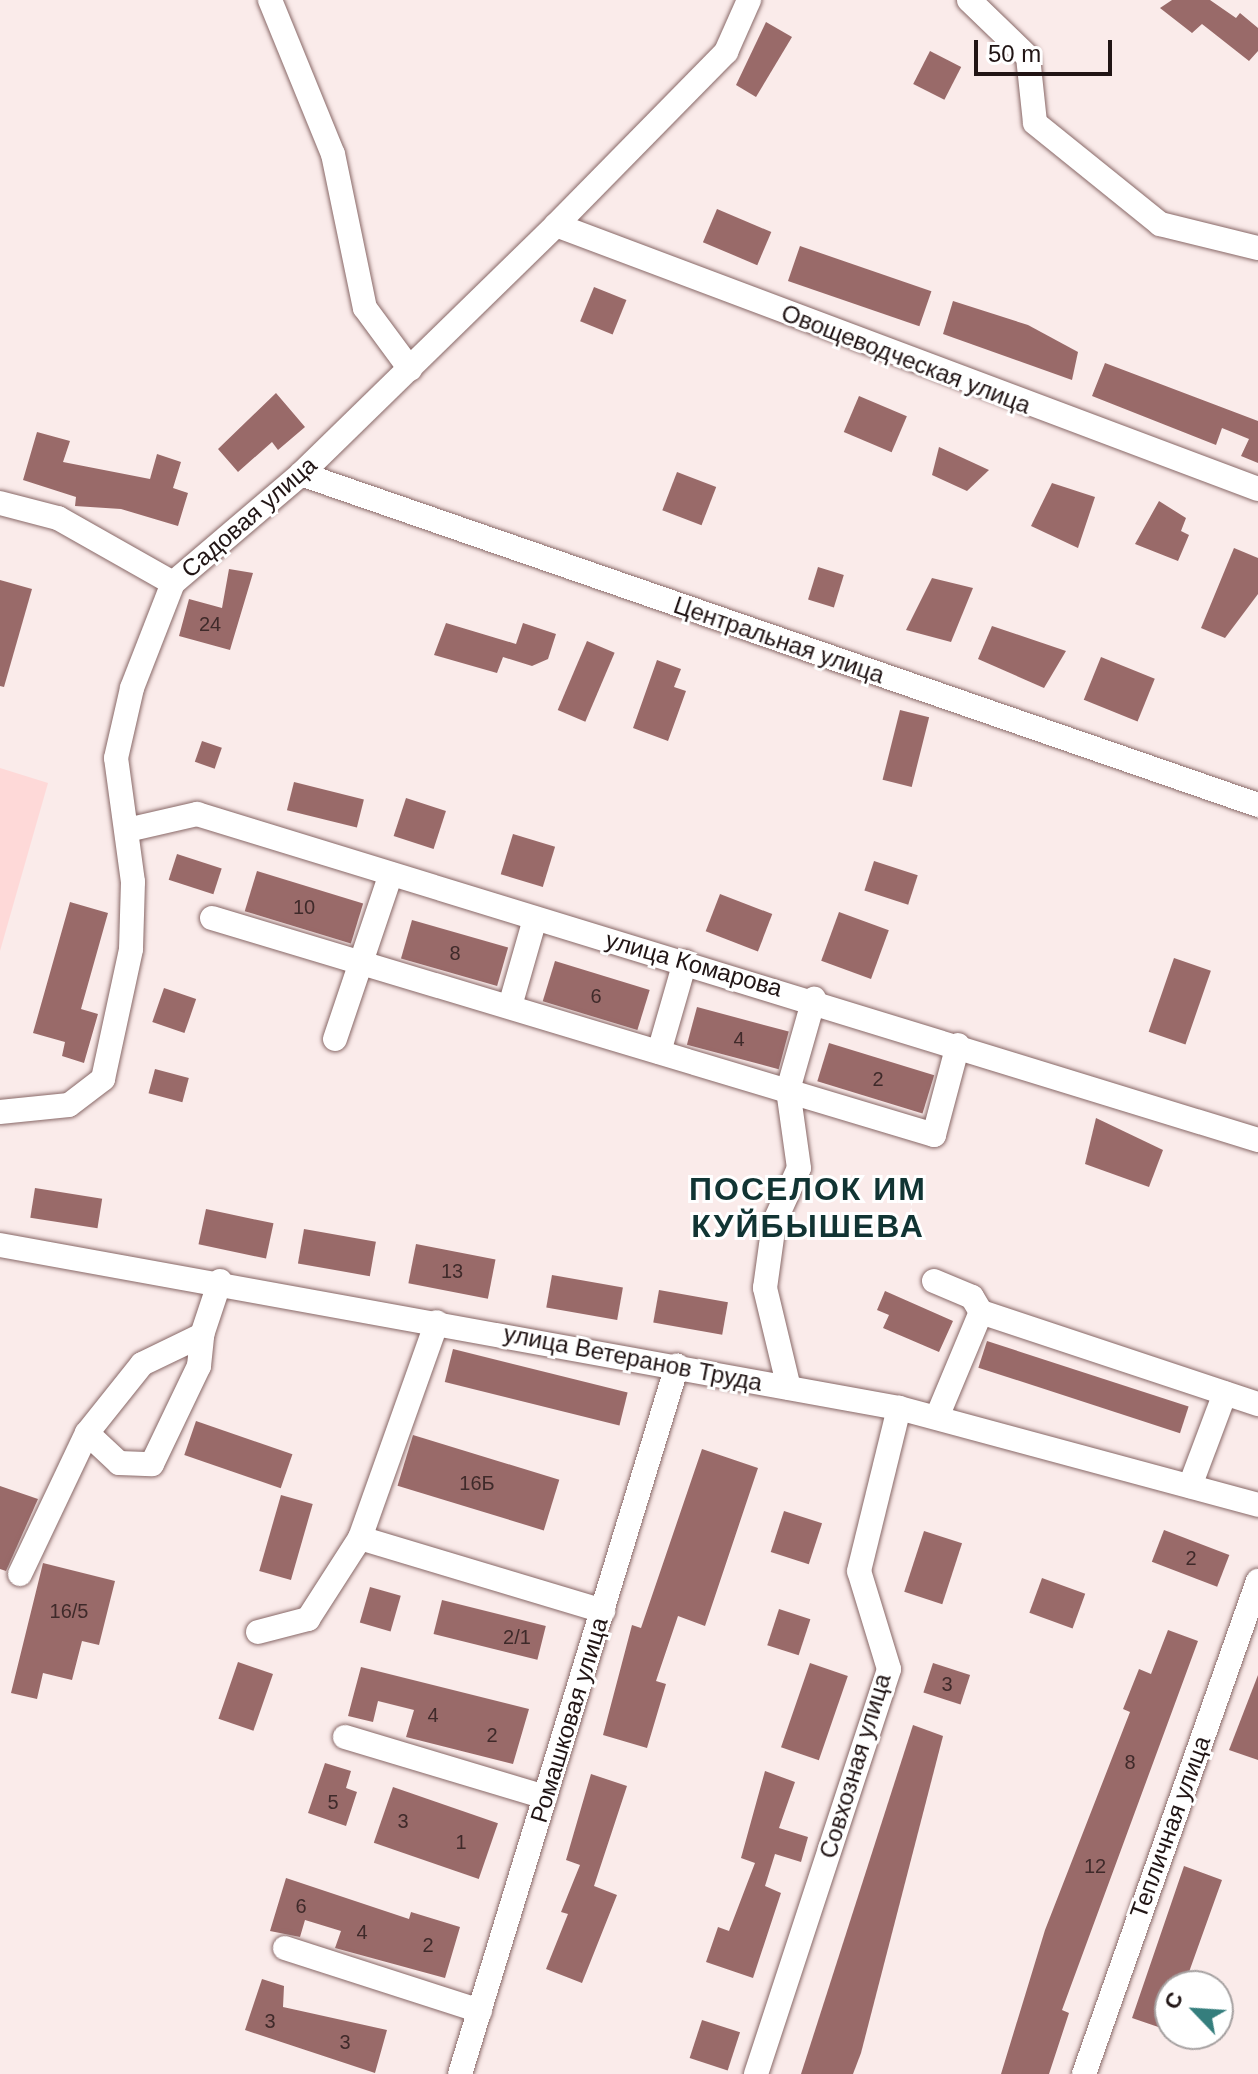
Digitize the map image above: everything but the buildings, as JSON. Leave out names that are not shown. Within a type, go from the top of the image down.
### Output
[{"type":"street","points":[[270,0],[333,154],[365,308],[410,369]]},
{"type":"street","name":"Садовая улица","points":[[0,1112],[69,1105],[103,1079],[131,949],[127,830],[116,798],[116,758],[132,688],[173,583],[301,474],[556,225],[726,52],[749,0]]},
{"type":"street","points":[[969,0],[1028,57],[1035,123],[1160,224],[1258,248]]},
{"type":"street","name":"Овощеводческая улица","points":[[556,225],[1258,489]]},
{"type":"street","name":"Центральная улица","points":[[301,474],[1258,805]]},
{"type":"street","points":[[0,503],[58,518],[173,583]]},
{"type":"street","name":"улица Комарова","points":[[127,830],[197,814],[535,919],[814,999],[1258,1140]]},
{"type":"street","points":[[335,1039],[363,964],[391,874]]},
{"type":"street","points":[[212,918],[934,1135],[958,1045]]},
{"type":"street","points":[[510,1006],[535,919]]},
{"type":"street","points":[[659,1052],[685,962]]},
{"type":"street","points":[[789,1388],[765,1288],[774,1223],[799,1168],[788,1090],[814,999]]},
{"type":"street","name":"улица Ветеранов Труда","points":[[0,1245],[220,1281],[899,1408],[1258,1505]]},
{"type":"street","points":[[87,1433],[119,1463],[152,1464],[199,1366],[202,1335],[220,1281]]},
{"type":"street","points":[[934,1281],[972,1297],[981,1312],[1258,1404]]},
{"type":"street","points":[[937,1417],[981,1312]]},
{"type":"street","points":[[258,1632],[308,1619],[360,1538],[437,1322]]},
{"type":"street","points":[[20,1574],[87,1433],[142,1364],[202,1335]]},
{"type":"street","name":"Ромашковая улица","points":[[460,2074],[677,1366]]},
{"type":"street","points":[[1190,1486],[1225,1393]]},
{"type":"street","name":"Совхозная улица","points":[[756,2074],[889,1669],[859,1571],[899,1408]]},
{"type":"street","points":[[360,1538],[603,1611]]},
{"type":"street","name":"Тепличная улица","points":[[1084,2074],[1258,1581]]},
{"type":"street","points":[[345,1737],[545,1797]]},
{"type":"street","points":[[285,1948],[480,2011]]},
{"type":"shaded area","points":[[0,768],[48,783],[0,951]]},
{"type":"district","name":"ПОСЕЛОК ИМ КУЙБЫШЕВА","points":[[808,1208]]}]
